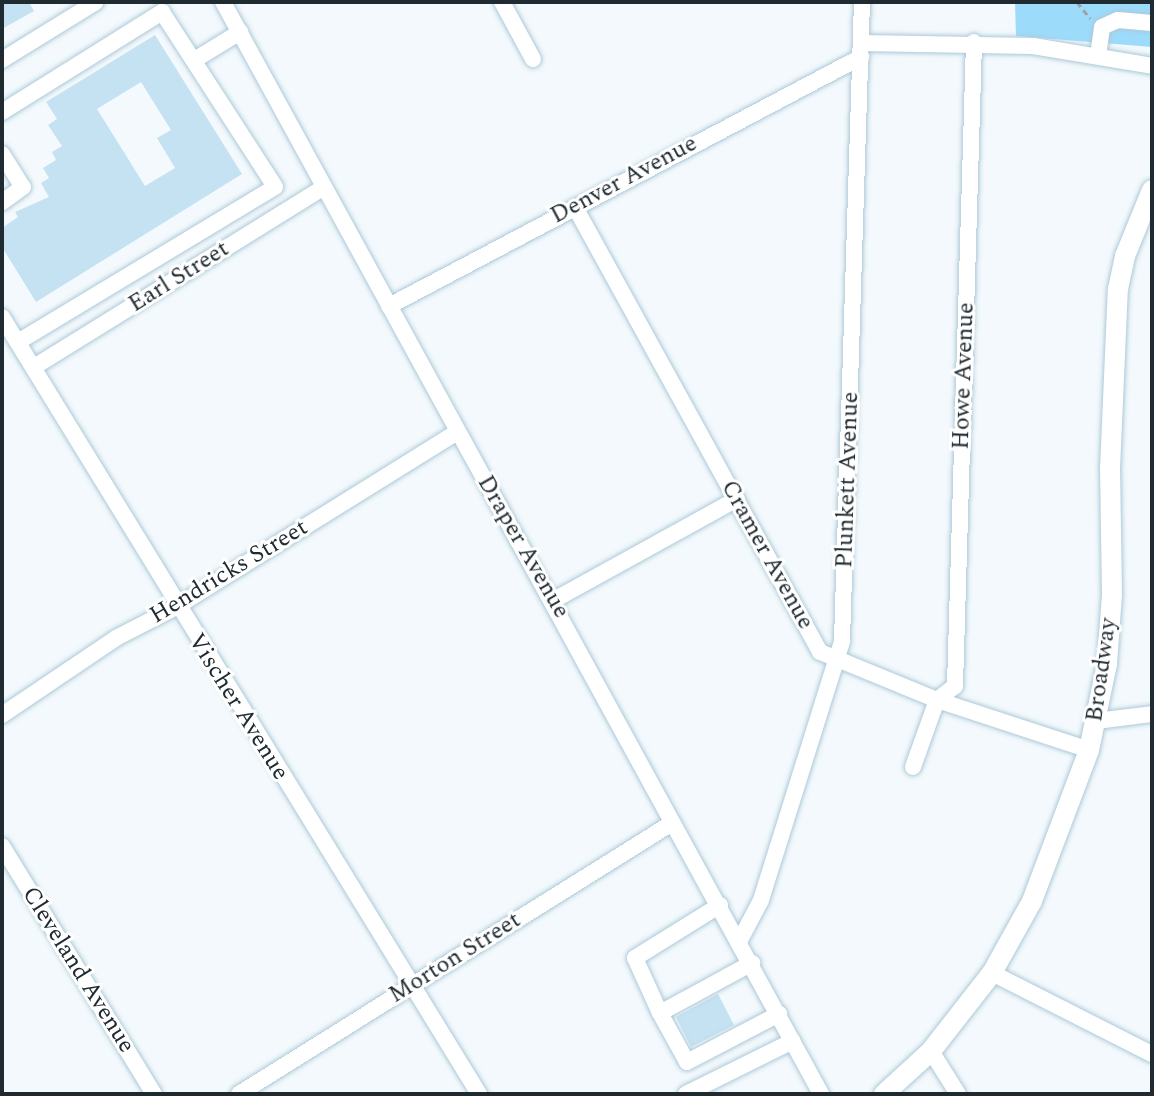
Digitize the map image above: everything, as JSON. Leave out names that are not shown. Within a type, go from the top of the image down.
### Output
[{"type":"main road","name":"Broadway","points":[[884,1094],[931,1051],[992,973],[1032,901],[1089,750],[1096,721],[1112,594],[1110,469],[1118,289],[1125,256],[1152,190]]},
{"type":"street","points":[[2,60],[96,2]]},
{"type":"street","points":[[502,2],[533,59]]},
{"type":"street","name":"Plunkett Avenue","points":[[740,940],[761,900],[842,641],[862,2]]},
{"type":"street","name":"Draper Avenue","points":[[228,4],[240,32],[457,432],[554,600],[821,1094]]},
{"type":"street","points":[[2,112],[162,12],[196,59],[275,187],[18,342]]},
{"type":"street","points":[[1098,56],[1102,27],[1118,20],[1152,23]]},
{"type":"street","points":[[196,59],[240,32]]},
{"type":"street","name":"Denver Avenue","points":[[389,306],[861,50],[974,42],[1098,56],[1152,66]]},
{"type":"street","name":"Howe Avenue","points":[[937,700],[955,686],[974,42]]},
{"type":"street","points":[[2,154],[23,187],[2,202]]},
{"type":"street","name":"Earl Street","points":[[34,367],[324,187]]},
{"type":"street","name":"Cramer Avenue","points":[[575,207],[820,652],[835,661],[937,700],[1089,750]]},
{"type":"street","name":"Vischer Avenue","points":[[2,317],[176,607],[479,1094]]},
{"type":"street","name":"Hendricks Street","points":[[2,715],[116,638],[176,607],[457,432]]},
{"type":"street","points":[[554,600],[737,499]]},
{"type":"street","points":[[913,767],[937,700]]},
{"type":"street","points":[[1096,721],[1152,714]]},
{"type":"street","name":"Morton Street","points":[[239,1094],[672,823]]},
{"type":"street","name":"Cleveland Avenue","points":[[2,846],[154,1094]]},
{"type":"street","points":[[720,905],[635,958],[660,1013],[687,1062],[779,1014]]},
{"type":"street","points":[[660,1013],[752,963]]},
{"type":"street","points":[[992,973],[1152,1054]]},
{"type":"street","points":[[686,1094],[793,1041]]},
{"type":"street","points":[[931,1051],[958,1094]]},
{"type":"path","points":[[1077,2],[1102,27]]},
{"type":"shaded area","points":[[1015,2],[1152,2],[1152,47],[1016,36]]},
{"type":"building","points":[[2,2],[29,2],[34,11],[2,29]]},
{"type":"building","points":[[155,35],[242,174],[36,302],[2,247],[2,228],[18,217],[15,212],[49,197],[41,183],[49,178],[43,168],[56,160],[52,152],[62,146],[48,125],[57,119],[46,102]],"holes":[[[141,82],[171,130],[157,138],[175,168],[145,186],[97,109]]]},
{"type":"building","points":[[718,994],[734,1025],[691,1047],[676,1017]]}]
